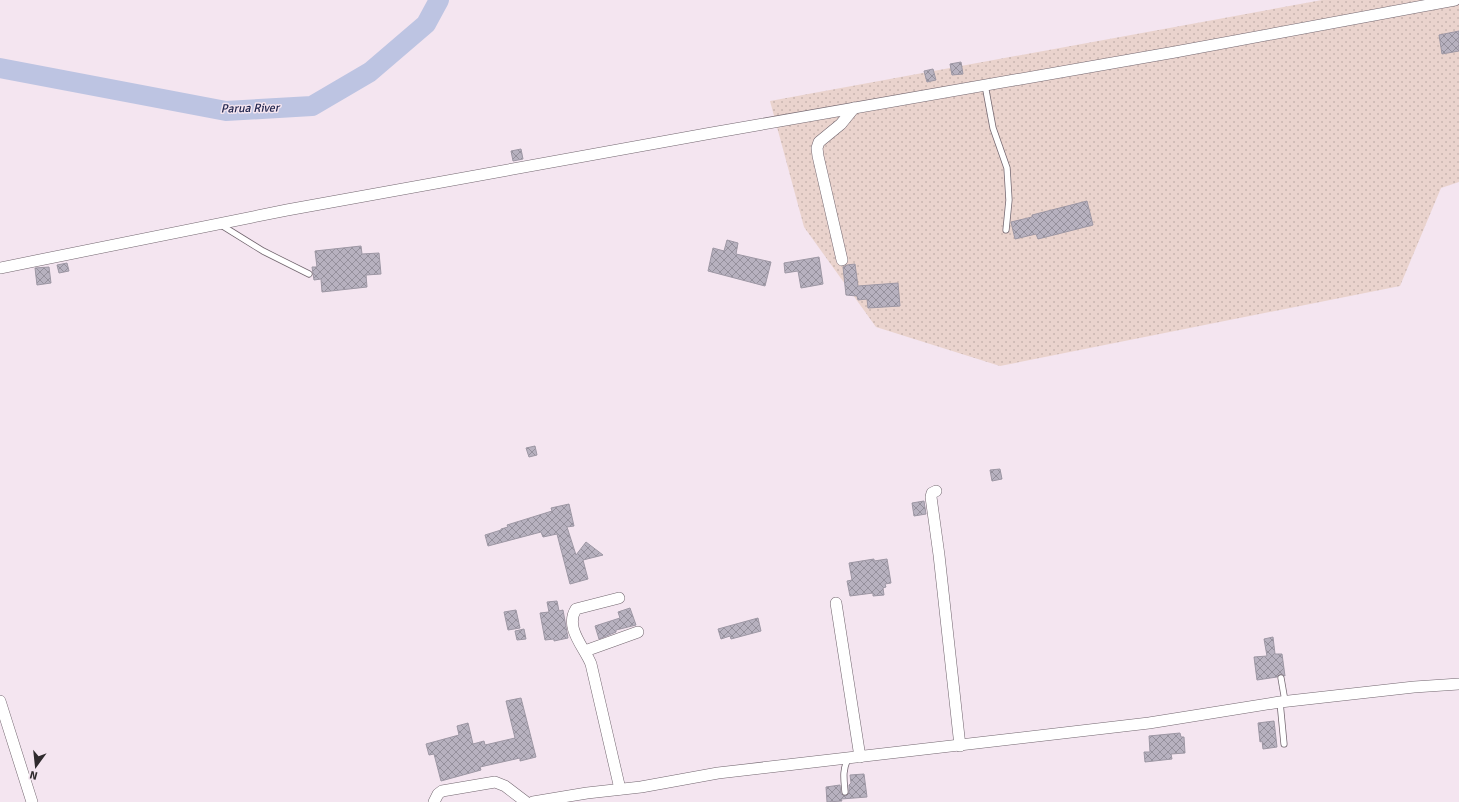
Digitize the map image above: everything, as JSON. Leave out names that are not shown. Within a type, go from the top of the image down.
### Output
[{"type":"street","points":[[0,268],[295,208],[1168,53],[1456,0]]},
{"type":"street","points":[[842,260],[817,148],[819,142],[841,124],[854,108]]},
{"type":"street","points":[[936,491],[932,492],[931,497],[940,563],[960,746]]},
{"type":"street","points":[[619,598],[576,609],[574,613],[574,632],[585,650],[591,664],[620,789]]},
{"type":"street","points":[[836,603],[860,757]]},
{"type":"street","points":[[585,650],[638,632]]},
{"type":"street","points":[[533,802],[655,785],[718,773],[1149,723],[1283,702],[1414,687],[1459,684]]},
{"type":"street","points":[[0,701],[32,802]]},
{"type":"street","points":[[434,802],[438,794],[442,791],[495,782],[505,786],[526,802]]},
{"type":"lane","points":[[985,85],[993,128],[1007,168],[1009,200],[1006,230]]},
{"type":"lane","points":[[219,224],[263,251],[309,274]]},
{"type":"lane","points":[[1282,678],[1284,744]]},
{"type":"lane","points":[[845,792],[844,766],[848,759]]},
{"type":"shaded area","points":[[1322,0],[1459,0],[1459,182],[1441,188],[1400,286],[1000,366],[876,327],[804,227],[770,101]]},
{"type":"building","points":[[1459,31],[1459,51],[1442,54],[1439,35]]},
{"type":"building","points":[[961,62],[963,74],[952,75],[950,64]]},
{"type":"building","points":[[933,69],[936,80],[927,82],[924,71]]},
{"type":"building","points":[[521,149],[523,159],[513,161],[511,151]]},
{"type":"building","points":[[1087,201],[1093,225],[1038,239],[1036,234],[1015,239],[1011,222]]},
{"type":"building","points":[[727,240],[738,243],[736,254],[771,262],[765,286],[708,271],[713,248],[724,251]]},
{"type":"building","points":[[361,246],[362,254],[379,253],[381,274],[366,275],[367,287],[322,292],[321,279],[314,280],[312,267],[317,267],[315,251]]},
{"type":"building","points":[[819,257],[823,284],[801,288],[798,271],[785,273],[784,263]]},
{"type":"building","points":[[67,263],[69,271],[59,273],[57,265]]},
{"type":"building","points":[[855,264],[858,286],[898,283],[900,306],[868,308],[867,299],[858,300],[857,296],[846,295],[843,267]]},
{"type":"building","points":[[49,267],[51,283],[37,285],[35,268]]},
{"type":"building","points":[[535,446],[537,455],[529,457],[526,448]]},
{"type":"building","points":[[1000,469],[1002,479],[992,481],[990,470]]},
{"type":"building","points":[[924,501],[926,514],[914,516],[912,503]]},
{"type":"building","points":[[569,504],[574,526],[567,527],[576,555],[586,542],[603,555],[583,560],[588,579],[570,584],[557,534],[543,537],[541,532],[488,546],[485,535],[508,527],[507,525],[552,511],[551,508]]},
{"type":"building","points":[[874,559],[874,561],[887,559],[891,583],[885,584],[886,587],[883,588],[884,595],[873,596],[873,593],[850,596],[847,581],[852,580],[849,563]]},
{"type":"building","points":[[557,601],[559,611],[563,610],[568,638],[554,641],[554,639],[545,640],[540,613],[549,612],[547,602]]},
{"type":"building","points":[[630,608],[636,625],[616,630],[616,632],[599,639],[595,626],[620,618],[618,612]]},
{"type":"building","points":[[516,610],[520,628],[508,630],[504,612]]},
{"type":"building","points":[[758,618],[761,631],[731,639],[730,636],[721,639],[718,629]]},
{"type":"building","points":[[524,629],[526,639],[517,640],[515,631]]},
{"type":"building","points":[[1273,637],[1275,654],[1282,654],[1285,676],[1281,674],[1277,677],[1257,680],[1254,657],[1267,656],[1264,639]]},
{"type":"building","points":[[521,698],[536,757],[520,761],[520,758],[480,767],[481,770],[441,781],[434,754],[429,755],[426,744],[459,735],[457,726],[468,723],[473,744],[484,741],[485,745],[515,738],[506,701]]},
{"type":"building","points":[[1274,721],[1277,747],[1263,749],[1262,741],[1260,742],[1258,723]]},
{"type":"building","points":[[1180,733],[1181,737],[1184,737],[1185,753],[1171,754],[1172,759],[1145,762],[1144,752],[1150,752],[1149,736]]},
{"type":"building","points":[[864,774],[867,797],[841,799],[842,801],[827,802],[826,787],[840,785],[841,794],[846,796],[849,793],[849,785],[851,783],[850,775]]},
{"type":"waterway","name":"Parua River","points":[[0,68],[226,111],[312,106],[370,72],[426,24],[439,0]]}]
